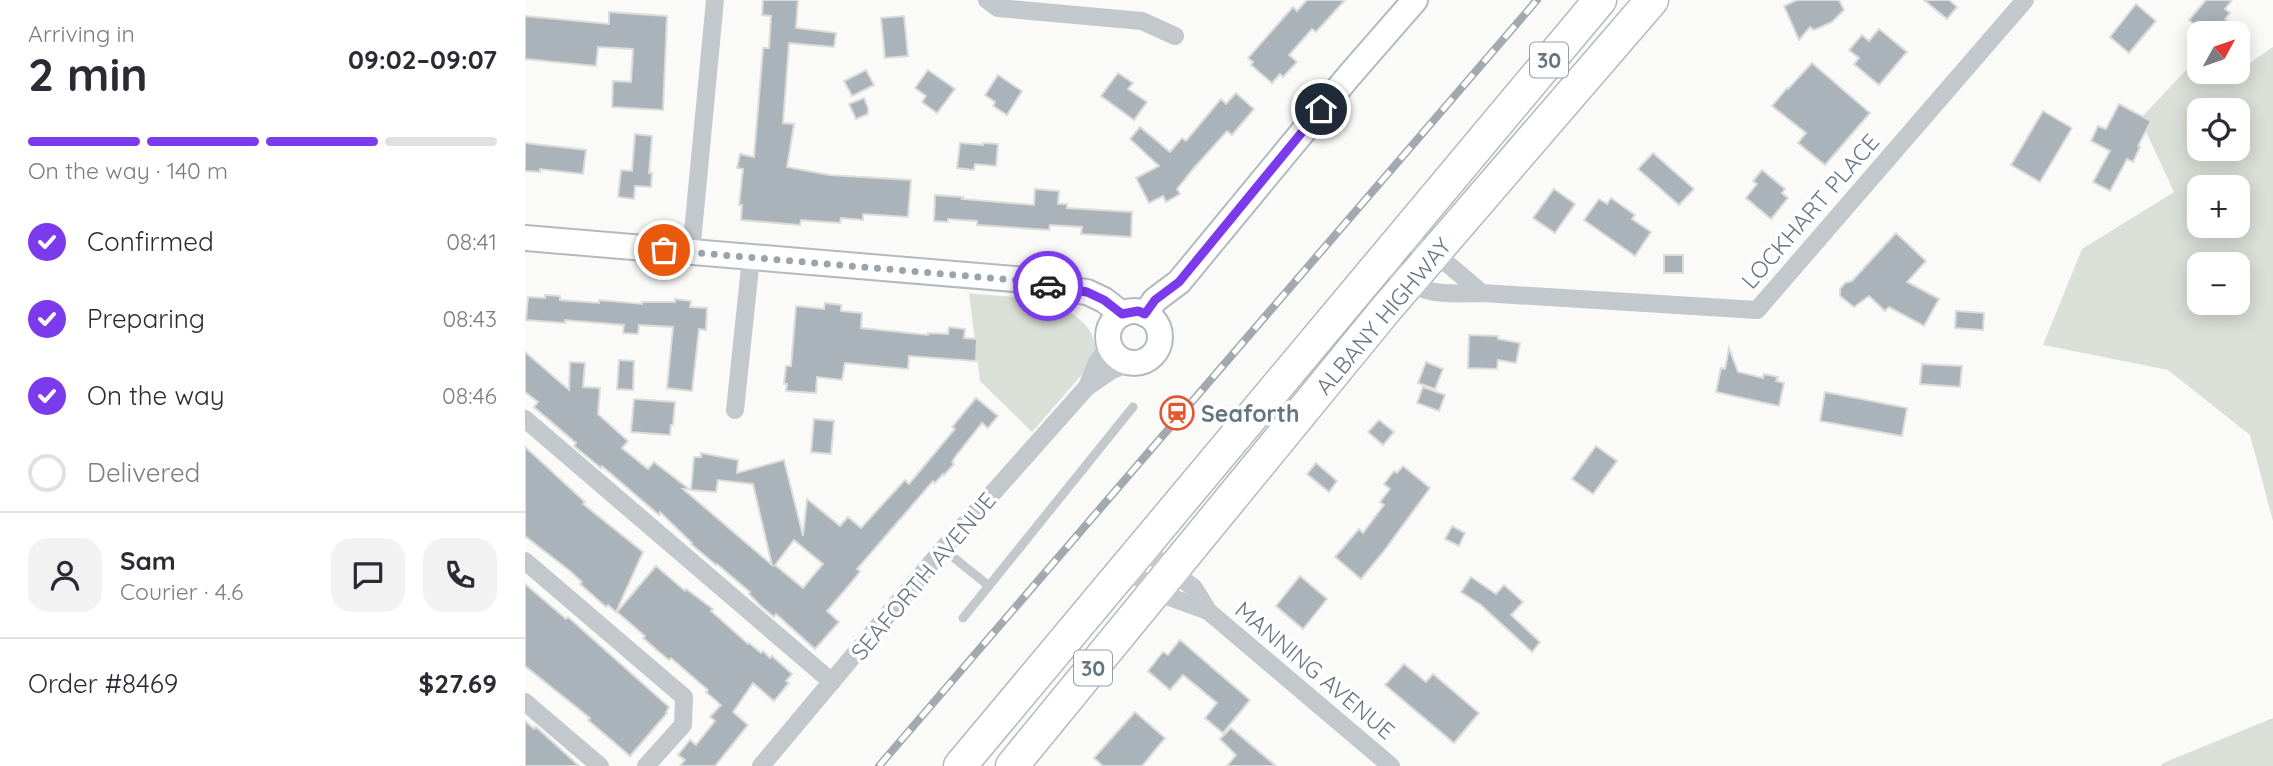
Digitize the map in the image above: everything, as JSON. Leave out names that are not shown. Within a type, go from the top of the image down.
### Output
[{"type":"highway","name":"ALBANY HIGHWAY","points":[[960,766],[1600,0]]},
{"type":"highway","name":"ALBANY HIGHWAY","points":[[1012,766],[1410,282],[1652,0]]},
{"type":"street","points":[[691,253],[715,0]]},
{"type":"street","points":[[987,0],[998,8],[1142,21],[1175,36]]},
{"type":"street","name":"SEAFORTH AVENUE","points":[[1087,387],[1097,362],[1121,326],[1179,282],[1415,0]]},
{"type":"street","name":"LOCKHART PLACE","points":[[1382,261],[1410,282],[1429,291],[1757,310],[2025,0]]},
{"type":"street","points":[[1402,237],[1449,265],[1482,293]]},
{"type":"street","points":[[525,238],[1026,281],[1087,292],[1104,300],[1121,326],[1114,355],[1130,363],[1145,360],[1156,350],[1160,334],[1155,323],[1121,326]]},
{"type":"street","points":[[735,410],[751,258]]},
{"type":"street","name":"SEAFORTH AVENUE","points":[[1160,334],[1167,307],[1179,282]]},
{"type":"street","name":"SEAFORTH AVENUE","points":[[761,766],[943,549],[1087,387],[1112,370],[1130,363]]},
{"type":"street","points":[[525,419],[832,682]]},
{"type":"street","name":"MANNING AVENUE","points":[[1135,558],[1208,611],[1391,766]]},
{"type":"street","name":"MANNING AVENUE","points":[[1135,558],[1164,581],[1194,587],[1208,611]]},
{"type":"street","points":[[525,561],[684,697],[683,725],[646,766]]},
{"type":"street","points":[[525,702],[600,766]]},
{"type":"lane","points":[[963,618],[1133,407]]},
{"type":"lane","points":[[943,549],[989,586]]},
{"type":"shaded area","points":[[2273,47],[2273,521],[2250,435],[2168,370],[2043,345],[2082,249],[2174,192],[2140,119],[2187,69],[2187,84],[2251,84],[2251,62]]},
{"type":"shaded area","points":[[969,293],[1018,297],[1051,304],[1079,319],[1090,331],[1098,356],[1032,432],[980,381]]},
{"type":"shaded area","points":[[2273,718],[2273,766],[2161,766],[2161,764]]},
{"type":"building","points":[[763,0],[798,0],[796,28],[836,33],[834,47],[789,43],[783,123],[794,124],[787,167],[829,175],[911,180],[908,217],[863,214],[863,220],[841,218],[840,223],[801,220],[800,225],[741,220],[742,205],[739,205],[743,169],[737,168],[740,154],[754,157],[763,48],[769,48],[771,16],[762,15]]},
{"type":"building","points":[[1307,0],[1345,0],[1316,32],[1312,29],[1289,55],[1297,62],[1283,77],[1280,74],[1272,83],[1251,65],[1253,62],[1248,58],[1293,7],[1297,11]]},
{"type":"building","points":[[1797,0],[1839,0],[1844,10],[1832,22],[1814,30],[1810,27],[1799,40],[1784,6]]},
{"type":"building","points":[[1924,0],[1949,0],[1957,7],[1947,19]]},
{"type":"building","points":[[2206,0],[2232,0],[2225,9],[2230,13],[2225,19],[2227,21],[2189,20]]},
{"type":"building","points":[[2136,4],[2156,21],[2129,53],[2110,37]]},
{"type":"building","points":[[609,12],[667,16],[663,110],[612,107],[613,81],[631,82],[633,49],[598,47],[596,66],[525,59],[525,16],[609,24]]},
{"type":"building","points":[[904,16],[908,56],[885,58],[881,18]]},
{"type":"building","points":[[1879,29],[1907,52],[1879,85],[1854,64],[1859,58],[1849,50],[1862,35],[1869,41]]},
{"type":"building","points":[[1812,63],[1870,113],[1825,165],[1798,143],[1806,133],[1772,106]]},
{"type":"building","points":[[866,70],[874,85],[852,96],[844,81]]},
{"type":"building","points":[[928,70],[955,89],[937,113],[922,102],[926,96],[915,88]]},
{"type":"building","points":[[1118,73],[1133,83],[1128,89],[1147,102],[1134,120],[1101,96]]},
{"type":"building","points":[[998,75],[1022,91],[1007,115],[993,106],[995,102],[985,95]]},
{"type":"building","points":[[1236,93],[1254,109],[1232,135],[1227,131],[1193,169],[1177,189],[1180,194],[1166,202],[1163,196],[1149,203],[1136,178],[1159,166],[1130,139],[1140,127],[1170,152],[1182,138],[1186,141],[1221,99],[1226,104]]},
{"type":"building","points":[[864,98],[868,114],[856,119],[849,104]]},
{"type":"building","points":[[2119,104],[2151,121],[2133,162],[2127,159],[2110,191],[2093,182],[2110,151],[2091,141],[2098,126],[2106,129]]},
{"type":"building","points":[[2043,111],[2072,128],[2040,182],[2011,165]]},
{"type":"building","points":[[635,134],[652,136],[649,173],[652,173],[651,187],[635,186],[634,199],[618,197],[621,170],[632,171]]},
{"type":"building","points":[[525,143],[586,150],[583,174],[540,169],[540,172],[525,171]]},
{"type":"building","points":[[960,143],[998,144],[996,166],[975,164],[974,170],[957,168]]},
{"type":"building","points":[[1653,153],[1694,189],[1679,205],[1638,169]]},
{"type":"building","points":[[1762,170],[1785,189],[1782,193],[1788,198],[1771,219],[1746,198],[1757,184],[1753,181]]},
{"type":"building","points":[[1035,189],[1059,191],[1058,204],[1067,204],[1067,208],[1132,212],[1131,237],[1081,234],[1082,227],[1050,225],[1049,230],[977,225],[977,221],[934,221],[935,195],[1034,205]]},
{"type":"building","points":[[1554,189],[1575,204],[1555,233],[1533,218]]},
{"type":"building","points":[[1611,198],[1635,215],[1632,219],[1651,232],[1635,256],[1584,220],[1599,199],[1607,204]]},
{"type":"building","points":[[1896,233],[1926,261],[1907,282],[1939,299],[1924,326],[1889,307],[1885,311],[1869,296],[1854,307],[1840,296],[1840,289],[1845,283],[1852,281]]},
{"type":"building","points":[[1664,255],[1683,255],[1683,273],[1664,273]]},
{"type":"building","points":[[545,295],[560,296],[560,300],[599,303],[599,300],[642,304],[675,302],[675,299],[691,301],[690,307],[707,308],[706,330],[699,329],[692,391],[667,388],[673,327],[639,325],[638,334],[623,333],[624,325],[526,320],[528,297],[545,298]]},
{"type":"building","points":[[825,303],[841,305],[841,311],[862,313],[861,328],[928,335],[948,334],[949,327],[965,329],[964,338],[977,339],[976,361],[909,356],[908,369],[845,363],[842,380],[817,377],[816,393],[786,391],[786,366],[791,366],[796,306],[824,309]]},
{"type":"building","points":[[1956,311],[1984,313],[1983,330],[1955,328]]},
{"type":"building","points":[[1469,335],[1498,336],[1498,339],[1520,343],[1516,363],[1498,360],[1497,369],[1468,368]]},
{"type":"building","points":[[1729,348],[1738,372],[1763,378],[1764,374],[1778,377],[1776,381],[1784,383],[1779,406],[1716,392],[1721,368],[1725,369]]},
{"type":"building","points":[[525,352],[569,390],[570,362],[585,363],[583,387],[600,388],[598,414],[628,441],[622,448],[648,469],[654,462],[689,489],[683,489],[772,565],[753,484],[718,480],[716,492],[691,490],[694,457],[701,457],[701,453],[738,460],[737,473],[784,460],[803,536],[807,499],[840,526],[848,517],[861,528],[905,480],[909,484],[955,429],[952,427],[976,398],[998,416],[988,428],[982,423],[955,457],[952,462],[954,464],[935,483],[933,481],[857,569],[860,571],[856,577],[827,611],[839,622],[815,649],[776,614],[774,617],[762,607],[750,592],[691,544],[660,512],[659,515],[602,466],[601,468],[574,446],[576,443],[534,407],[538,402],[525,392]],"holes":[[[794,540],[823,564],[803,588],[775,565]]]},
{"type":"building","points":[[619,360],[634,361],[633,390],[617,389]]},
{"type":"building","points":[[1426,362],[1443,369],[1435,389],[1418,383]]},
{"type":"building","points":[[1922,364],[1962,366],[1960,387],[1920,384]]},
{"type":"building","points":[[1423,387],[1445,395],[1439,411],[1417,403]]},
{"type":"building","points":[[1825,392],[1907,408],[1902,436],[1820,421]]},
{"type":"building","points":[[634,399],[675,402],[670,435],[631,432]]},
{"type":"building","points":[[814,419],[834,421],[831,454],[811,452]]},
{"type":"building","points":[[1379,420],[1394,432],[1383,445],[1368,432]]},
{"type":"building","points":[[1596,446],[1617,461],[1593,494],[1572,479]]},
{"type":"building","points":[[525,447],[585,502],[583,504],[643,552],[616,612],[608,605],[606,607],[580,584],[582,582],[570,571],[525,536]]},
{"type":"building","points":[[1316,463],[1337,481],[1329,492],[1307,474]]},
{"type":"building","points":[[1403,466],[1430,488],[1361,579],[1335,557],[1359,529],[1363,533],[1384,505],[1380,502],[1390,489],[1384,484],[1394,471],[1397,473]]},
{"type":"building","points":[[1452,526],[1465,533],[1459,546],[1445,539]]},
{"type":"building","points":[[656,566],[685,591],[686,589],[713,609],[711,611],[748,644],[761,653],[763,651],[770,658],[772,656],[792,674],[786,681],[789,683],[774,701],[753,683],[733,712],[748,725],[715,766],[680,766],[685,760],[678,755],[690,740],[696,745],[715,721],[710,717],[721,705],[706,692],[708,690],[671,658],[669,660],[658,651],[617,612]]},
{"type":"building","points":[[1300,576],[1327,599],[1303,629],[1276,606]]},
{"type":"building","points":[[1471,577],[1496,594],[1504,585],[1523,602],[1511,615],[1540,642],[1532,652],[1481,605],[1461,592]]},
{"type":"building","points":[[525,584],[566,619],[568,617],[669,707],[667,713],[630,756],[588,720],[590,718],[525,666]]},
{"type":"building","points":[[1180,640],[1250,700],[1223,733],[1205,718],[1217,703],[1199,688],[1183,675],[1170,690],[1148,671],[1163,652],[1168,655]]},
{"type":"building","points":[[1404,664],[1426,682],[1433,674],[1479,713],[1454,743],[1385,685]]},
{"type":"building","points":[[1135,712],[1165,738],[1142,766],[1103,766],[1094,758]]},
{"type":"building","points":[[525,721],[534,729],[536,727],[579,766],[525,766]]},
{"type":"building","points":[[1231,728],[1276,766],[1227,766],[1236,755],[1220,739]]},
{"type":"railway","points":[[879,766],[1537,0]]},
{"type":"way so far","points":[[664,250],[1026,281],[1048,286]]},
{"type":"place","name":"Seaforth","points":[[1177,413]]},
{"type":"route","points":[[1048,286],[1087,292],[1104,300],[1122,314],[1130,311],[1145,314],[1155,300],[1179,282],[1321,109]]}]
